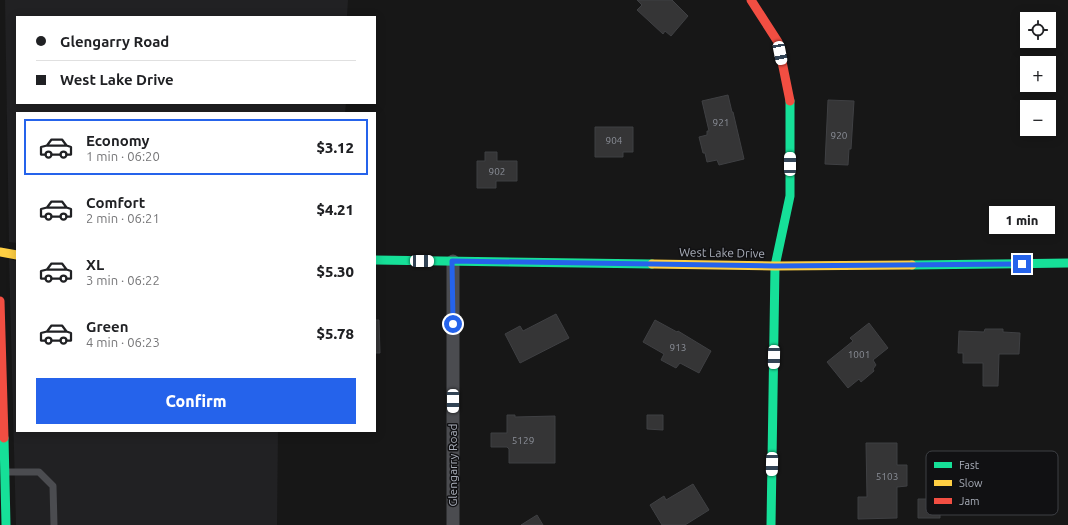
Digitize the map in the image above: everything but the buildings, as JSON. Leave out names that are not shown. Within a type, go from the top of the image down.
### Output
[{"type":"street","points":[[751,0],[778,42],[790,101],[790,196],[775,266],[771,525]]},
{"type":"street","points":[[0,252],[16,255]]},
{"type":"street","name":"West Lake Drive","points":[[376,260],[775,266],[1068,264]]},
{"type":"street","name":"Glengarry Road","points":[[452,261],[453,525]]},
{"type":"street","points":[[0,301],[5,472],[3,488],[6,525]]},
{"type":"lane","points":[[5,472],[39,472],[53,486],[54,525]]},
{"type":"shaded area","points":[[5,0],[348,0],[347,16],[16,16],[16,104],[346,104],[345,112],[16,112],[16,243],[9,242]]},
{"type":"shaded area","points":[[9,259],[16,261],[16,432],[278,432],[277,525],[16,525]]},
{"type":"traffic: fast","points":[[771,525],[775,266],[790,196],[790,101]]},
{"type":"traffic: fast","points":[[376,260],[652,264]]},
{"type":"traffic: fast","points":[[912,265],[1068,263]]},
{"type":"traffic: fast","points":[[4,438],[6,525]]},
{"type":"traffic: slow","points":[[0,252],[16,255]]},
{"type":"traffic: slow","points":[[652,264],[775,266],[912,265]]},
{"type":"traffic: jam","points":[[751,0],[778,42],[790,101]]},
{"type":"traffic: jam","points":[[0,301],[4,438]]},
{"type":"route","points":[[453,324],[452,261],[775,266],[1022,264]]}]
